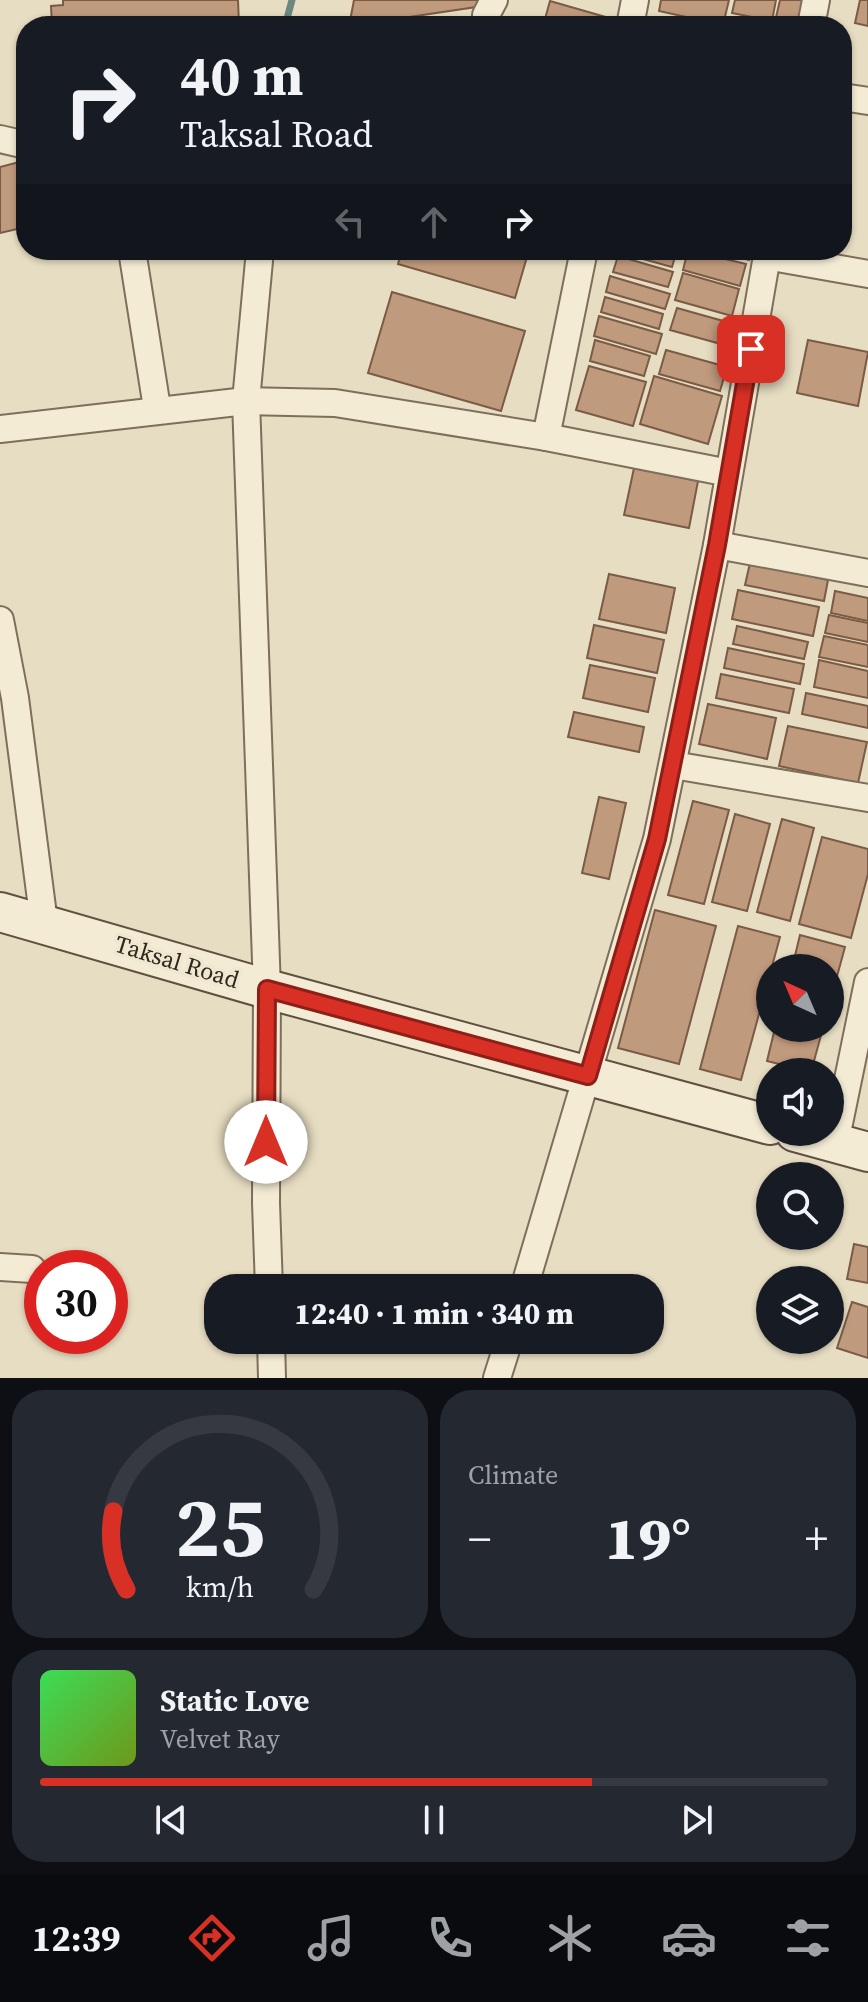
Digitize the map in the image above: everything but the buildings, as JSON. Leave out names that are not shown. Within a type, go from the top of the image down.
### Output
[{"type":"street","points":[[134,260],[157,408]]},
{"type":"street","points":[[259,260],[246,401],[267,989],[269,1274]]},
{"type":"street","points":[[546,437],[582,260]]},
{"type":"street","points":[[528,1274],[657,839],[717,545],[766,260]]},
{"type":"street","points":[[801,260],[868,274]]},
{"type":"street","points":[[0,429],[157,408],[246,401],[335,403],[546,437],[729,473]]},
{"type":"street","points":[[717,545],[868,573]]},
{"type":"street","points":[[0,620],[15,698],[44,923]]},
{"type":"street","points":[[673,765],[868,798]]},
{"type":"street","name":"Taksal Road","points":[[0,912],[267,989],[756,1121]]},
{"type":"street","points":[[852,1147],[868,982]]},
{"type":"street","points":[[0,1267],[24,1268]]},
{"type":"street","points":[[271,1354],[272,1378]]},
{"type":"street","points":[[497,1378],[505,1354]]},
{"type":"waterway","points":[[288,16],[292,0]]},
{"type":"route","points":[[266,1142],[267,989],[588,1076],[657,839],[717,545],[751,349]]}]
